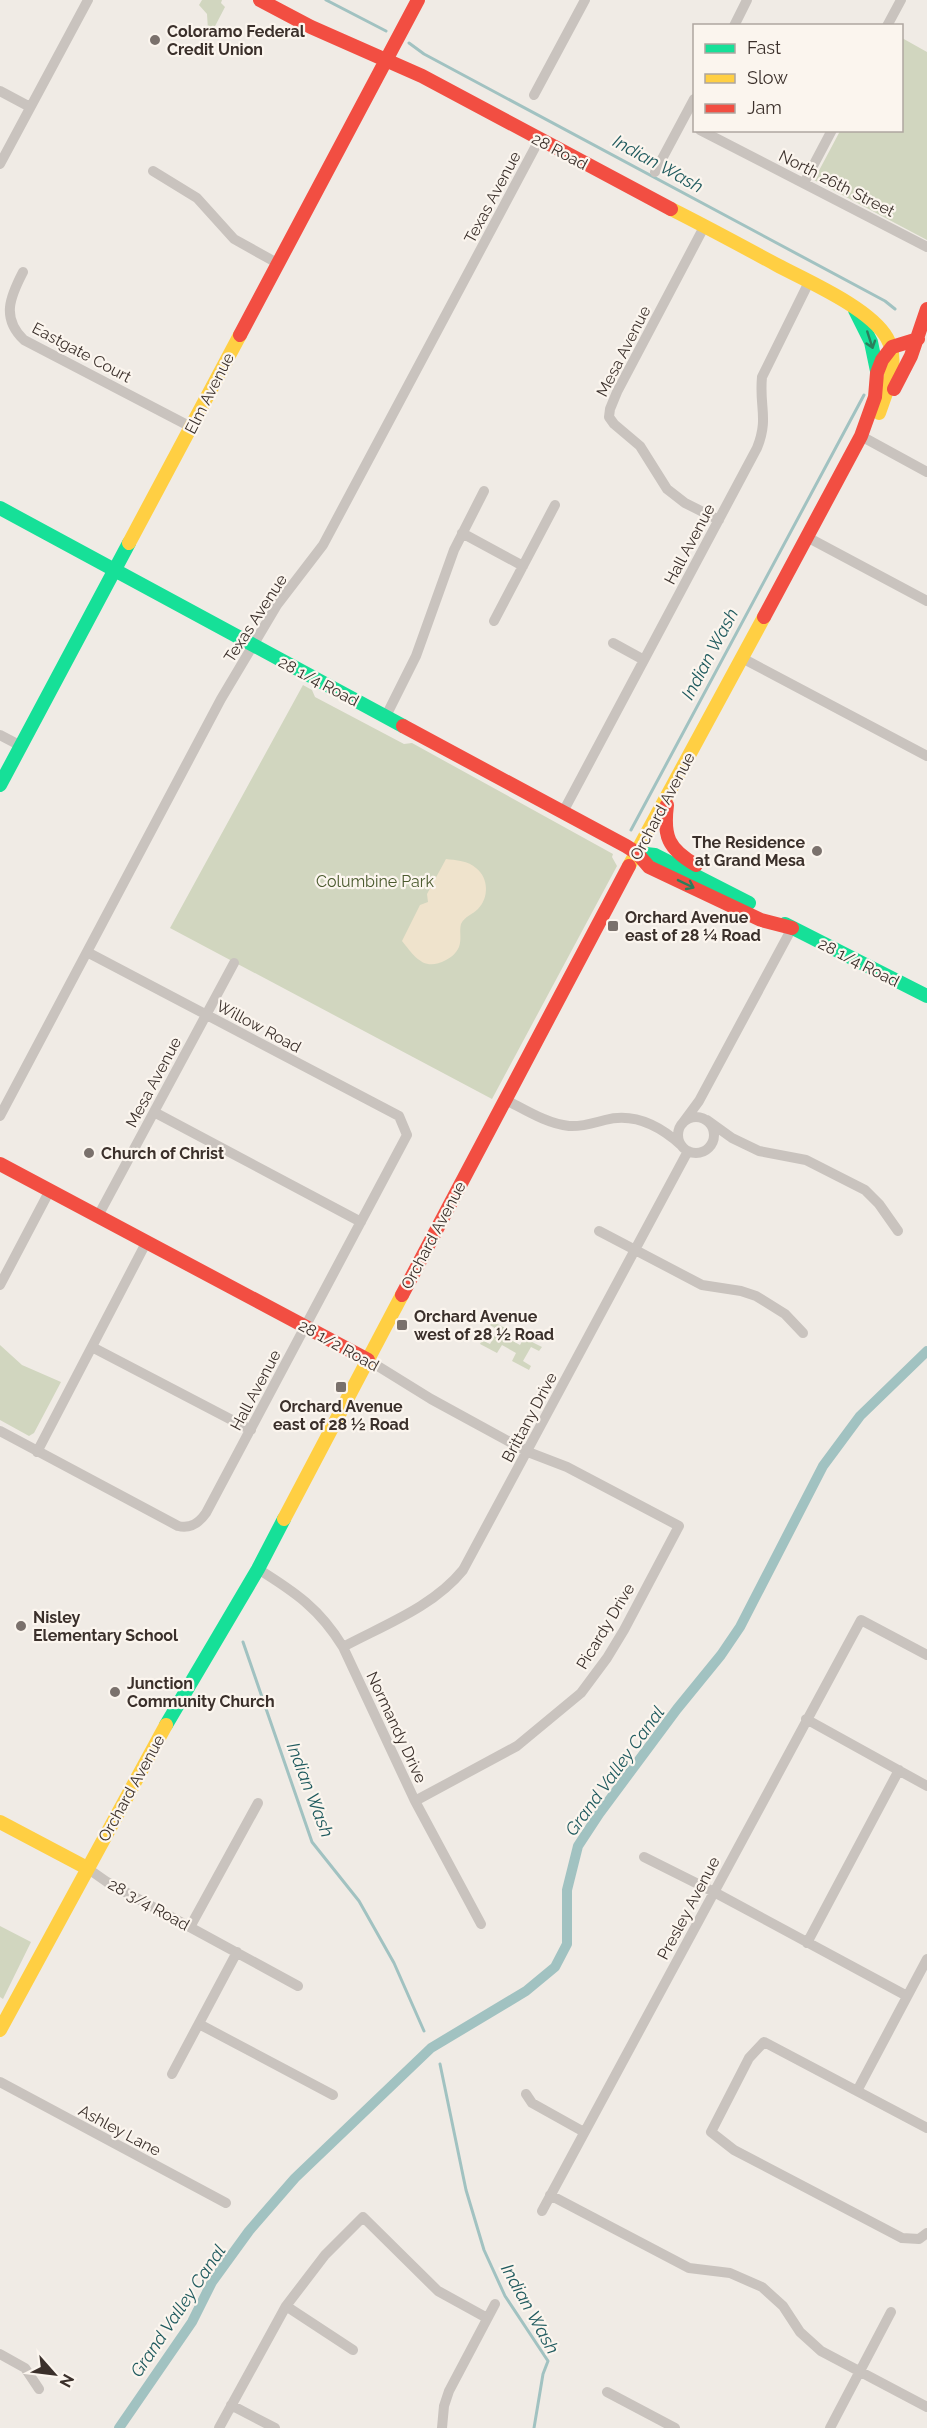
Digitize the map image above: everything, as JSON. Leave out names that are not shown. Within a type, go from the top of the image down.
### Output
[{"type":"main road","name":"28 Road","points":[[260,0],[311,27],[386,59],[809,282],[882,327],[892,347]]},
{"type":"main road","name":"Elm Avenue","points":[[0,785],[418,0]]},
{"type":"main road","name":"Orchard Avenue","points":[[861,436],[893,391],[922,340],[927,309]]},
{"type":"main road","points":[[855,310],[871,342],[877,373]]},
{"type":"main road","points":[[879,413],[892,374],[892,347],[922,340]]},
{"type":"main road","name":"Orchard Avenue","points":[[0,2030],[177,1705],[258,1569],[504,1099],[861,436],[875,397],[877,373],[882,360],[892,347]]},
{"type":"main road","name":"28 1/4 Road","points":[[0,508],[638,853],[650,867],[760,920],[792,928]]},
{"type":"main road","points":[[673,787],[667,804],[665,825],[666,835],[673,849],[680,857],[733,885],[760,909]]},
{"type":"main road","name":"28 1/4 Road","points":[[638,853],[655,855],[927,996]]},
{"type":"main road","name":"28 1/2 Road","points":[[0,1164],[368,1360]]},
{"type":"main road","name":"28 3/4 Road","points":[[0,1822],[87,1869]]},
{"type":"street","points":[[0,164],[88,0]]},
{"type":"street","points":[[534,94],[585,0]]},
{"type":"street","points":[[735,24],[747,0]]},
{"type":"street","points":[[888,24],[901,0]]},
{"type":"street","points":[[0,91],[30,107]]},
{"type":"street","points":[[655,172],[693,101]]},
{"type":"street","points":[[683,122],[693,127]]},
{"type":"street","name":"North 26th Street","points":[[704,132],[927,247]]},
{"type":"street","points":[[804,183],[831,132]]},
{"type":"street","name":"Texas Avenue","points":[[0,1116],[216,709],[277,605],[323,545],[539,140]]},
{"type":"street","points":[[153,171],[197,198],[234,239],[277,263]]},
{"type":"street","name":"Mesa Avenue","points":[[704,227],[617,392],[609,417],[640,446],[667,489],[685,503],[719,520]]},
{"type":"street","name":"Eastgate Court","points":[[23,272],[11,294],[9,308],[12,325],[24,340],[191,427]]},
{"type":"street","name":"Hall Avenue","points":[[562,812],[763,434],[765,423],[760,392],[762,377],[809,282]]},
{"type":"street","points":[[861,436],[927,472]]},
{"type":"street","points":[[386,716],[416,656],[462,533],[484,491]]},
{"type":"street","points":[[494,621],[555,505]]},
{"type":"street","points":[[462,533],[523,567]]},
{"type":"street","points":[[807,537],[927,601]]},
{"type":"street","points":[[613,643],[644,660]]},
{"type":"street","points":[[742,658],[927,756]]},
{"type":"street","points":[[0,735],[21,746]]},
{"type":"street","points":[[685,1148],[678,1136],[682,1124],[699,1101],[792,928]]},
{"type":"street","name":"Willow Road","points":[[87,951],[399,1116],[407,1135]]},
{"type":"street","name":"Mesa Avenue","points":[[98,1216],[234,963]]},
{"type":"street","points":[[504,1099],[562,1125],[585,1126],[617,1117],[640,1119],[662,1130],[685,1148],[700,1153],[710,1147],[714,1136],[707,1120]]},
{"type":"street","points":[[154,1112],[361,1222]]},
{"type":"street","points":[[682,1124],[691,1118],[707,1120],[732,1138],[759,1151],[806,1160],[865,1190],[879,1203],[898,1231]]},
{"type":"street","name":"Hall Avenue","points":[[37,1452],[185,1528],[207,1514],[407,1135]]},
{"type":"street","name":"Brittany Drive","points":[[343,1647],[431,1599],[454,1581],[473,1555],[635,1251],[685,1148]]},
{"type":"street","points":[[0,1285],[50,1190]]},
{"type":"street","points":[[599,1231],[702,1285],[741,1291],[756,1296],[785,1314],[803,1333]]},
{"type":"street","points":[[0,1431],[37,1452],[147,1241]]},
{"type":"street","points":[[92,1347],[251,1430]]},
{"type":"street","name":"28 1/2 Road","points":[[368,1360],[430,1400],[528,1452],[567,1467],[679,1526]]},
{"type":"street","name":"Picardy Drive","points":[[415,1801],[517,1746],[581,1693],[624,1630],[679,1526]]},
{"type":"street","name":"Normandy Drive","points":[[258,1569],[312,1606],[333,1630],[415,1801],[481,1924]]},
{"type":"street","name":"Presley Avenue","points":[[542,2211],[861,1620],[926,1651]]},
{"type":"street","points":[[806,1719],[927,1786]]},
{"type":"street","points":[[807,1943],[899,1770]]},
{"type":"street","points":[[190,1927],[258,1803]]},
{"type":"street","points":[[644,1857],[714,1892],[906,1996]]},
{"type":"street","name":"28 3/4 Road","points":[[87,1869],[298,1986]]},
{"type":"street","points":[[172,2074],[237,1952]]},
{"type":"street","points":[[857,2091],[927,1959]]},
{"type":"street","points":[[199,2024],[333,2095]]},
{"type":"street","points":[[927,2128],[764,2042],[749,2058],[711,2132],[734,2150],[902,2238],[919,2239],[927,2233]]},
{"type":"street","name":"Ashley Lane","points":[[0,2082],[226,2203]]},
{"type":"street","points":[[526,2094],[532,2103],[584,2132]]},
{"type":"street","points":[[550,2195],[689,2268],[730,2273],[762,2287],[783,2306],[800,2332],[821,2351],[927,2407]]},
{"type":"street","points":[[219,2428],[286,2306],[325,2255],[363,2217],[438,2291],[488,2318]]},
{"type":"street","points":[[442,2428],[444,2406],[449,2391],[495,2304]]},
{"type":"street","points":[[286,2306],[353,2349]]},
{"type":"street","points":[[830,2428],[891,2312]]},
{"type":"street","points":[[0,2354],[25,2368],[39,2389]]},
{"type":"street","points":[[607,2392],[675,2428]]},
{"type":"street","points":[[231,2405],[275,2428]]},
{"type":"green space","points":[[202,0],[222,0],[221,3],[225,7],[212,32],[208,30],[207,14],[199,5]]},
{"type":"green space","points":[[903,39],[927,52],[927,240],[814,180],[839,132],[903,132]]},
{"type":"green space","name":"Columbine Park","points":[[303,685],[312,690],[315,697],[404,744],[412,743],[613,854],[612,857],[617,866],[492,1099],[170,928]]},
{"type":"green space","points":[[492,1321],[509,1330],[505,1337],[520,1345],[524,1338],[542,1347],[539,1351],[531,1347],[523,1361],[531,1366],[529,1370],[512,1361],[516,1353],[502,1345],[497,1353],[480,1344],[482,1340],[490,1344],[498,1330],[490,1325]]},
{"type":"green space","points":[[0,1345],[22,1365],[61,1382],[34,1433],[29,1436],[0,1420]]},
{"type":"green space","points":[[0,1926],[31,1942],[3,1999],[0,1997]]},
{"type":"sand","points":[[446,859],[466,862],[476,868],[485,882],[486,894],[478,909],[461,924],[460,944],[455,953],[448,959],[432,964],[421,961],[402,941],[420,905],[428,902],[427,894]]},
{"type":"waterway","name":"Indian Wash","points":[[326,0],[386,31]]},
{"type":"waterway","name":"Indian Wash","points":[[409,43],[424,54],[885,301],[895,309]]},
{"type":"waterway","name":"Indian Wash","points":[[631,830],[864,395]]},
{"type":"waterway","name":"Grand Valley Canal","points":[[119,2428],[192,2322],[212,2282],[249,2231],[295,2178],[431,2048],[526,1991],[555,1967],[567,1944],[567,1890],[578,1846],[599,1814],[740,1627],[823,1466],[860,1416],[927,1351]]},
{"type":"waterway","name":"Indian Wash","points":[[243,1642],[312,1842],[359,1901],[394,1963],[424,2031]]},
{"type":"waterway","name":"Indian Wash","points":[[440,2064],[466,2190],[484,2250],[505,2296],[548,2361],[543,2374],[534,2428]]},
{"type":"traffic: fast","points":[[855,310],[871,342],[877,371]]},
{"type":"traffic: fast","points":[[0,508],[403,726]]},
{"type":"traffic: fast","points":[[0,785],[129,543]]},
{"type":"traffic: fast","points":[[637,853],[655,855],[749,903]]},
{"type":"traffic: fast","points":[[785,924],[927,996]]},
{"type":"traffic: fast","points":[[166,1725],[258,1569],[284,1519]]},
{"type":"traffic: slow","points":[[671,209],[837,296],[879,327],[887,338],[892,356],[891,376],[879,413]]},
{"type":"traffic: slow","points":[[129,543],[240,335]]},
{"type":"traffic: slow","points":[[629,866],[764,617]]},
{"type":"traffic: slow","points":[[284,1519],[402,1295]]},
{"type":"traffic: slow","points":[[0,2030],[166,1725]]},
{"type":"traffic: slow","points":[[0,1822],[87,1868]]},
{"type":"traffic: jam","points":[[260,0],[311,27],[422,76],[671,209]]},
{"type":"traffic: jam","points":[[240,335],[418,0]]},
{"type":"traffic: jam","points":[[894,389],[911,356],[927,309]]},
{"type":"traffic: jam","points":[[764,617],[861,436],[875,397],[877,373],[882,360],[892,347],[918,339]]},
{"type":"traffic: jam","points":[[403,726],[626,846],[637,853],[649,867],[761,920],[792,928]]},
{"type":"traffic: jam","points":[[667,805],[666,825],[670,841],[679,853],[696,865]]},
{"type":"traffic: jam","points":[[402,1295],[629,866]]},
{"type":"traffic: jam","points":[[0,1164],[368,1360]]},
{"type":"place","name":"Coloramo Federal Credit Union","points":[[155,40]]},
{"type":"place","name":"The Residence at Grand Mesa","points":[[817,851]]},
{"type":"place","name":"Orchard Avenue east of 28 ¼ Road","points":[[613,926]]},
{"type":"place","name":"Church of Christ","points":[[89,1153]]},
{"type":"place","name":"Orchard Avenue west of 28 ½ Road","points":[[402,1325]]},
{"type":"place","name":"Orchard Avenue east of 28 ½ Road","points":[[341,1387]]},
{"type":"place","name":"Nisley Elementary School","points":[[21,1626]]},
{"type":"place","name":"Junction Community Church","points":[[115,1692]]}]
